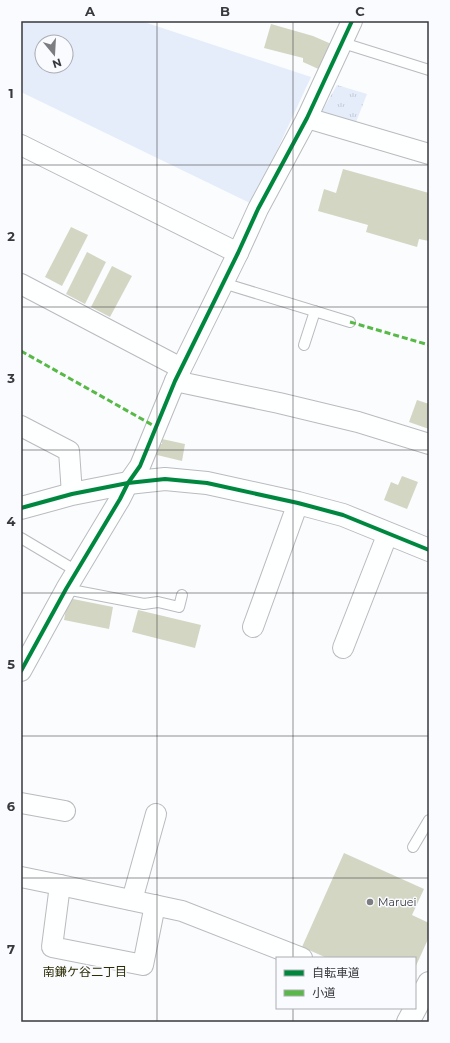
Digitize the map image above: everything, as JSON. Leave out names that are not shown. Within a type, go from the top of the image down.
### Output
[{"type":"street","points":[[21,672],[66,589],[128,483],[140,466],[178,375],[258,209],[307,118],[352,21]]},
{"type":"street","points":[[307,118],[429,154]]},
{"type":"street","points":[[21,145],[238,253]]},
{"type":"street","points":[[21,284],[178,375],[280,403],[358,422],[429,444]]},
{"type":"street","points":[[21,426],[69,451],[72,494]]},
{"type":"street","points":[[21,508],[72,494],[128,483],[165,479],[207,483],[298,503],[343,515],[429,550]]},
{"type":"street","points":[[253,627],[298,503]]},
{"type":"street","points":[[343,648],[388,533]]},
{"type":"street","points":[[21,803],[65,811]]},
{"type":"street","points":[[132,900],[156,814]]},
{"type":"street","points":[[21,878],[60,884],[182,911],[299,957]]},
{"type":"street","points":[[60,884],[52,947],[143,965],[155,905]]},
{"type":"street","points":[[416,1006],[429,983]]},
{"type":"lane","points":[[343,43],[429,70]]},
{"type":"lane","points":[[223,284],[350,322]]},
{"type":"lane","points":[[304,345],[315,311]]},
{"type":"lane","points":[[21,538],[68,566]]},
{"type":"lane","points":[[66,589],[144,604],[158,602],[179,607],[182,595]]},
{"type":"lane","points":[[413,847],[429,820]]},
{"type":"green space","points":[[21,21],[141,21],[311,77],[252,204],[21,92]]},
{"type":"green space","points":[[337,85],[367,94],[356,122],[321,113]]},
{"type":"building","points":[[271,24],[313,36],[336,46],[325,72],[303,62],[303,58],[264,48]]},
{"type":"building","points":[[343,169],[429,193],[429,241],[419,239],[417,247],[366,232],[368,225],[318,211],[324,189],[336,193]]},
{"type":"building","points":[[71,227],[88,235],[62,286],[45,277]]},
{"type":"building","points":[[87,252],[106,262],[85,304],[66,294]]},
{"type":"building","points":[[112,266],[132,276],[110,317],[91,307]]},
{"type":"building","points":[[417,400],[429,404],[429,429],[409,422]]},
{"type":"building","points":[[162,439],[185,444],[182,461],[157,455],[160,444],[162,444]]},
{"type":"building","points":[[402,476],[418,482],[407,509],[384,500],[391,482],[398,485]]},
{"type":"building","points":[[68,598],[113,607],[109,629],[64,620]]},
{"type":"building","points":[[138,610],[201,625],[195,648],[132,632]]},
{"type":"building","name":"Maruei","points":[[344,853],[424,889],[412,915],[429,923],[429,937],[416,966],[416,957],[325,957],[302,947]]},
{"type":"marked path","points":[[350,322],[429,345]]},
{"type":"marked path","points":[[21,351],[156,427]]},
{"type":"cycle path","points":[[21,671],[66,589],[128,483],[140,466],[175,381],[258,209],[307,118],[352,21]]},
{"type":"cycle path","points":[[21,508],[72,494],[128,483],[165,479],[207,483],[298,503],[343,515],[429,550]]},
{"type":"place","name":"Maruei","points":[[370,902]]},
{"type":"district","name":"南鎌ケ谷二丁目","points":[[85,971]]}]
